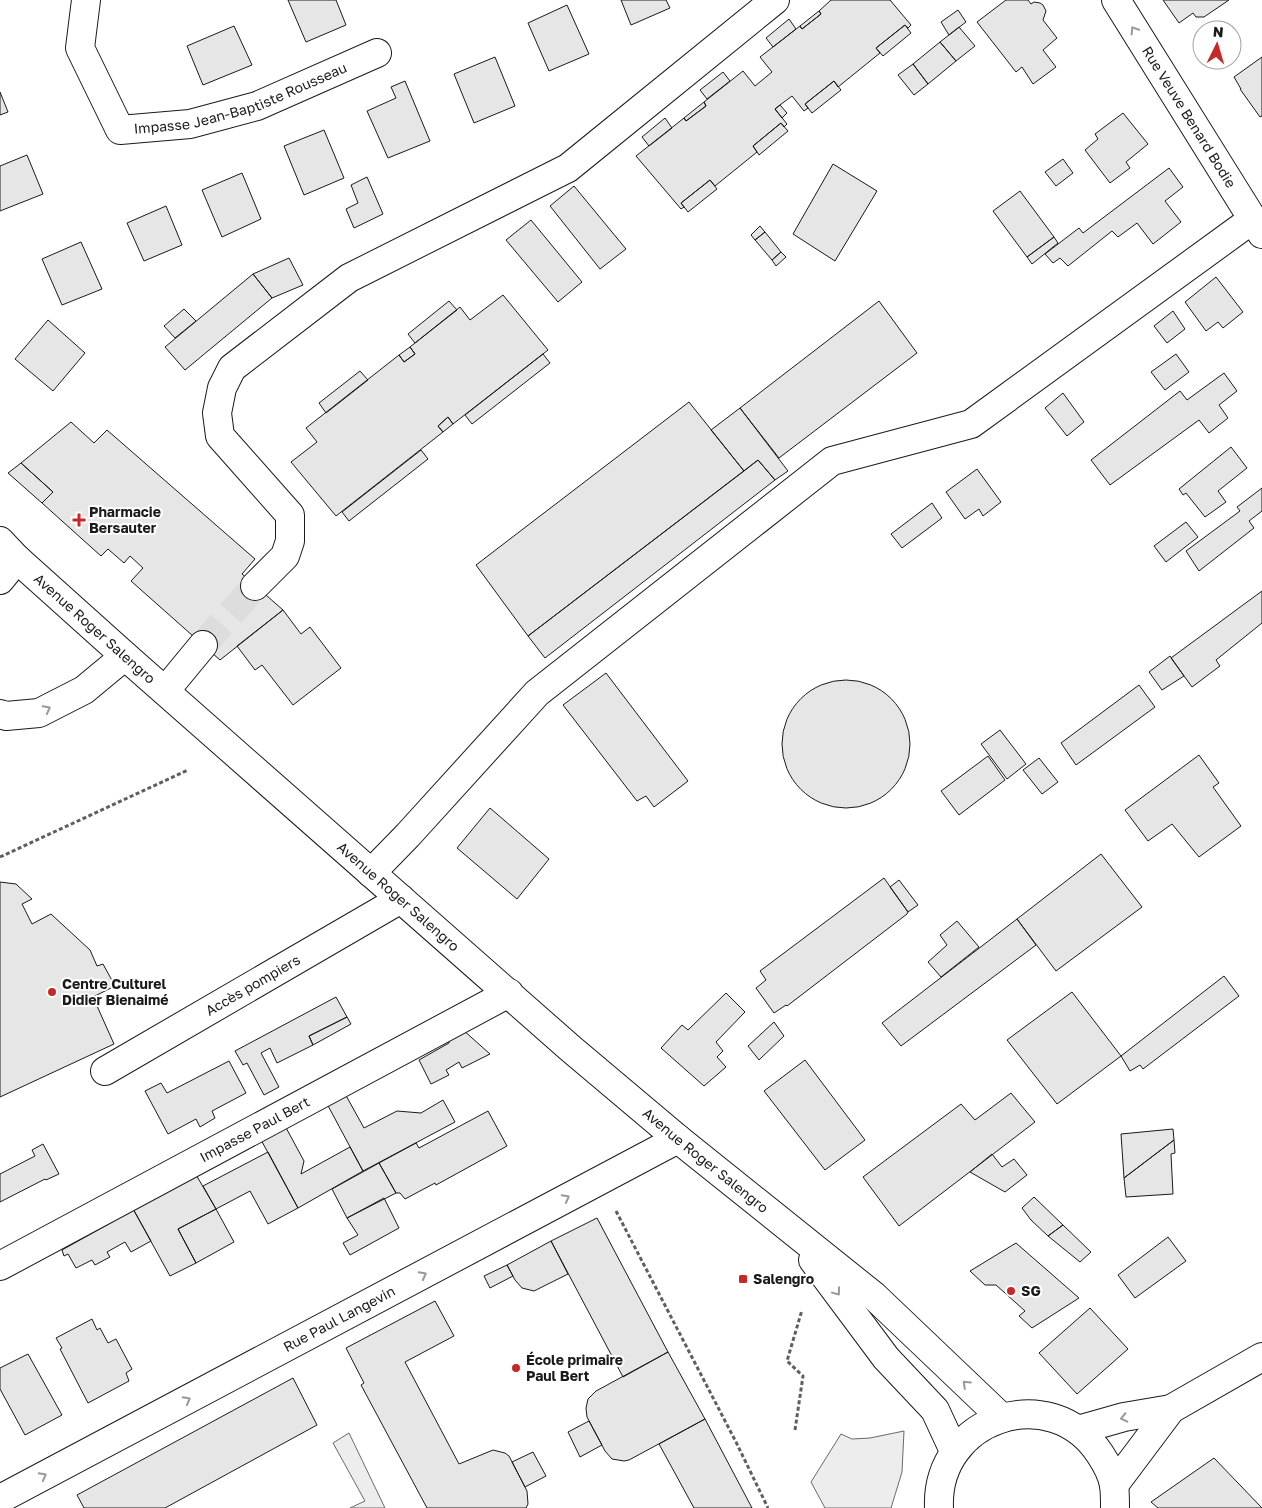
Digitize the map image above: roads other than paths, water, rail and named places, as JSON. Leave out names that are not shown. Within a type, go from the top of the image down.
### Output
[{"type":"street","name":"Impasse Jean-Baptiste Rousseau","points":[[86,0],[80,48],[120,130],[190,124],[257,106],[377,54]]},
{"type":"street","points":[[255,586],[285,556],[290,541],[290,515],[220,436],[217,413],[222,388],[232,368],[349,278],[568,168],[775,0]]},
{"type":"street","name":"Rue Veuve Benard Bodie","points":[[1116,0],[1257,227]]},
{"type":"street","points":[[371,873],[537,693],[832,461],[972,424],[1257,227]]},
{"type":"street","points":[[0,580],[6,550]]},
{"type":"street","name":"Avenue Roger Salengro","points":[[6,550],[570,1048],[678,1139],[874,1296],[1002,1418]]},
{"type":"street","points":[[165,691],[204,645]]},
{"type":"street","points":[[2,716],[39,714],[84,690],[125,656]]},
{"type":"street","name":"Accès pompiers","points":[[105,1071],[401,899]]},
{"type":"street","name":"Impasse Paul Bert","points":[[0,1266],[509,993]]},
{"type":"street","name":"Rue Paul Langevin","points":[[2,1502],[678,1139]]},
{"type":"street","name":"Avenue Roger Salengro","points":[[786,1224],[886,1358],[935,1410],[954,1451]]},
{"type":"street","points":[[1078,1430],[1124,1417],[1172,1408],[1262,1356]]},
{"type":"street","points":[[1114,1497],[1172,1408]]},
{"type":"street","points":[[936,1503],[944,1471],[954,1451],[976,1430],[1002,1418],[1028,1414],[1054,1418],[1078,1430],[1095,1446],[1107,1464],[1114,1497]]},
{"type":"tunnel","points":[[203,645],[255,586]]},
{"type":"place","name":"Pharmacie Bersauter","points":[[79,520]]},
{"type":"place","name":"Centre Culturel Didier Bienaimé","points":[[52,992]]},
{"type":"place","name":"Salengro","points":[[743,1279]]},
{"type":"place","name":"SG","points":[[1011,1291]]},
{"type":"place","name":"École primaire Paul Bert","points":[[516,1368]]}]
